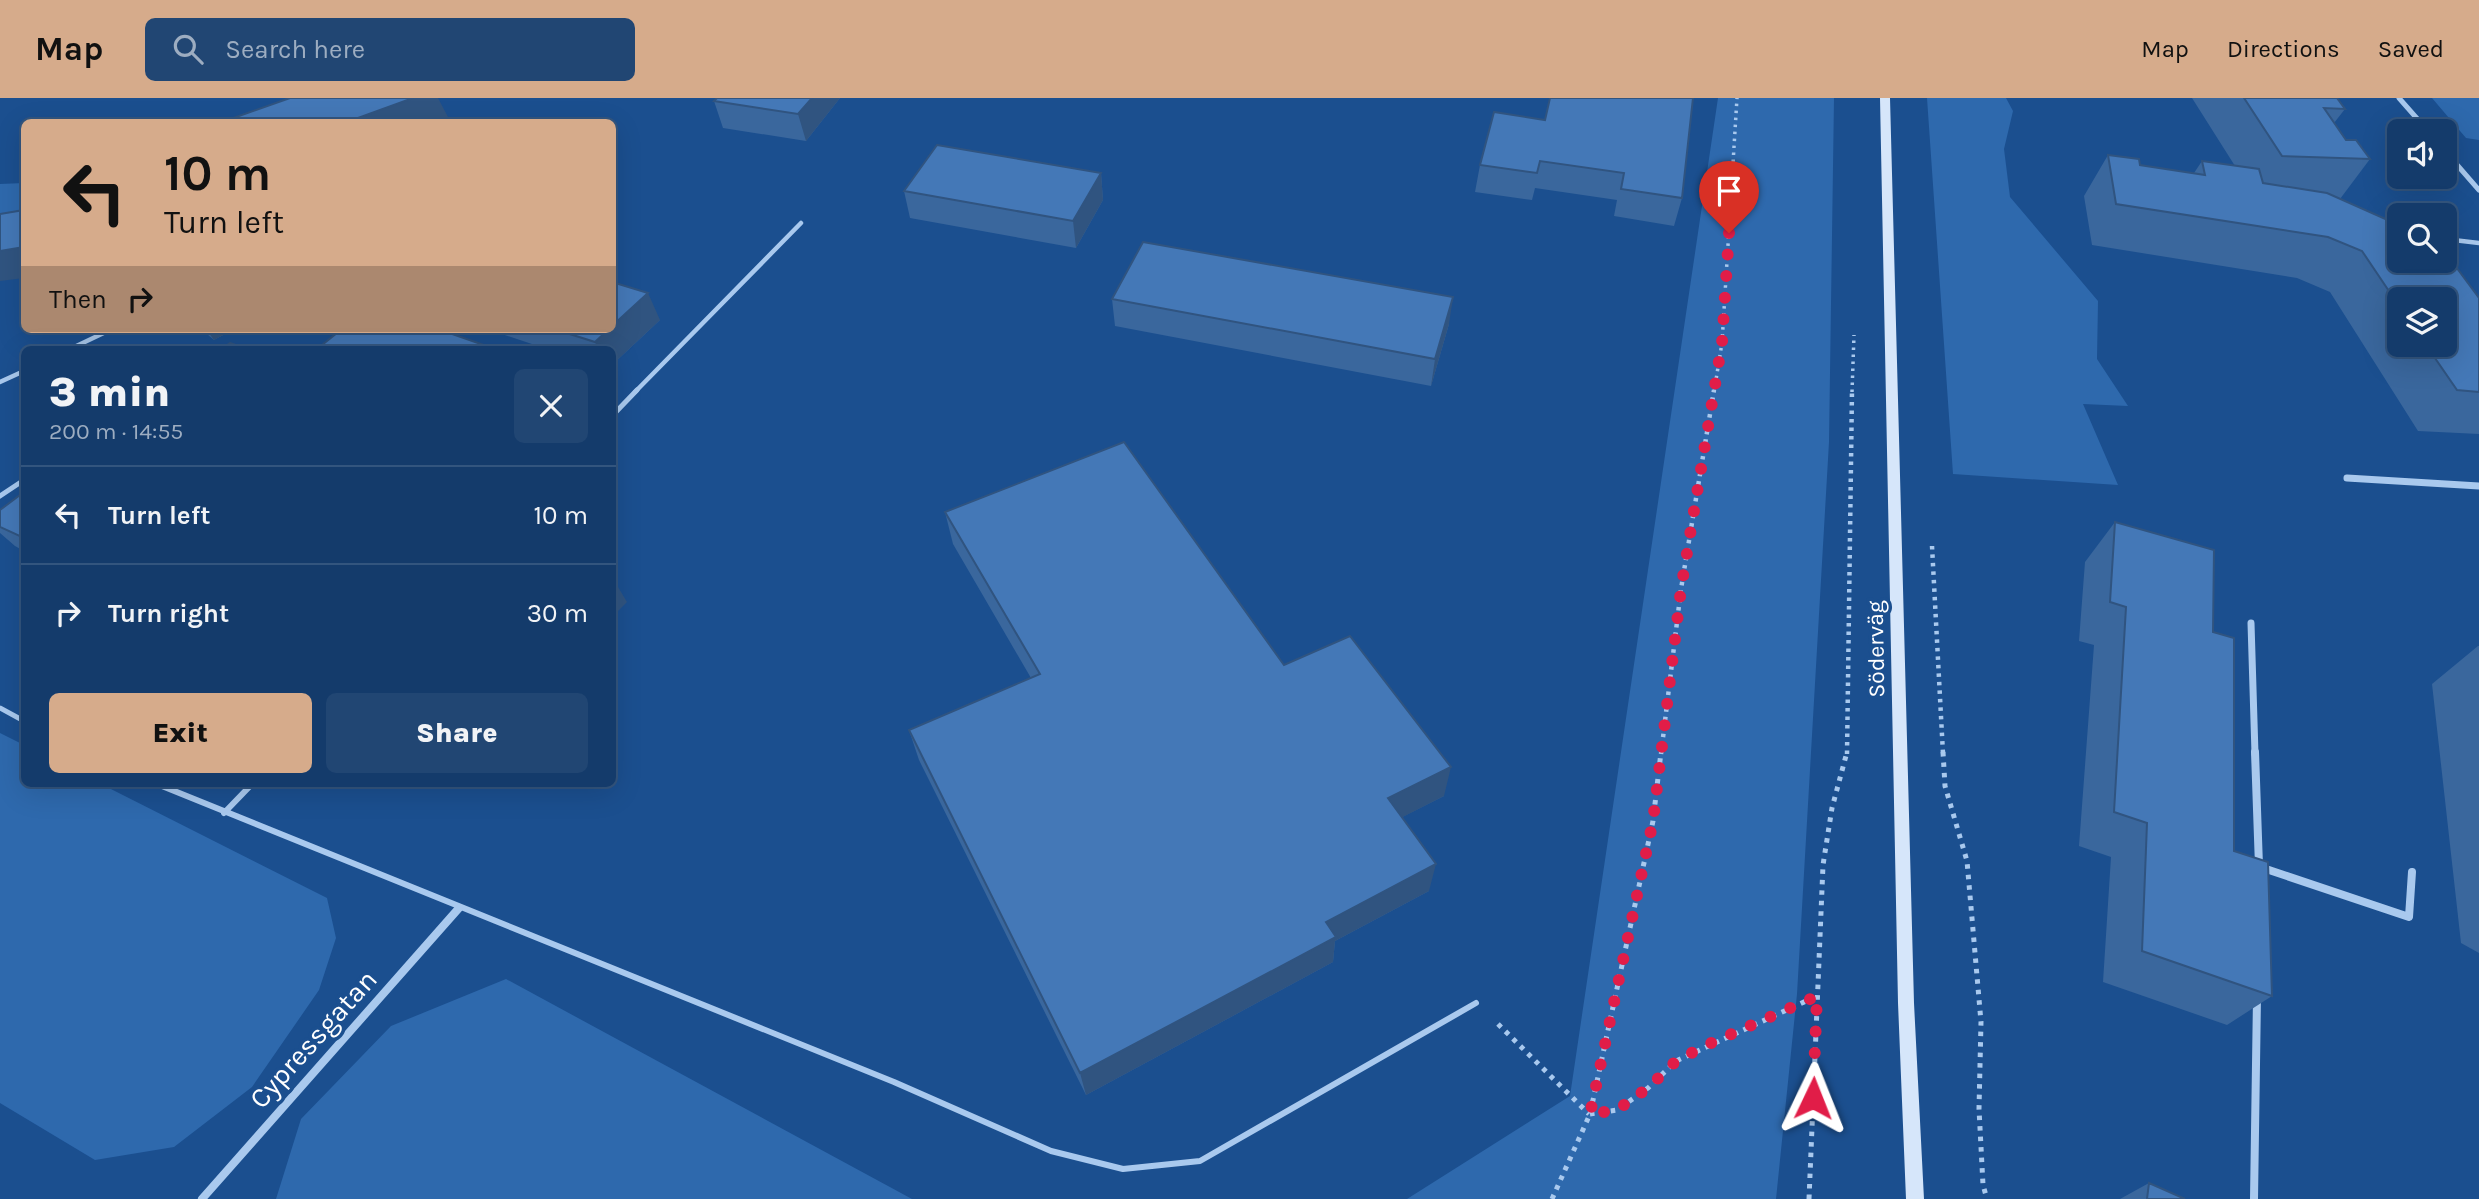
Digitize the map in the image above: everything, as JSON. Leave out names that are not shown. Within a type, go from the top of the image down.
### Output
[{"type":"main road","name":"Söderväg","points":[[1885,98],[1906,1003],[1916,1199]]},
{"type":"street","points":[[2399,98],[2417,119]]},
{"type":"street","points":[[2457,164],[2479,190]]},
{"type":"street","points":[[2347,478],[2479,486]]},
{"type":"street","points":[[2251,624],[2259,881]]},
{"type":"street","points":[[2259,867],[2409,917],[2412,872]]},
{"type":"street","name":"Cypressgatan","points":[[202,1199],[459,908]]},
{"type":"street","points":[[2254,1199],[2257,991]]},
{"type":"lane","points":[[616,412],[801,223]]},
{"type":"lane","points":[[2457,240],[2479,243]]},
{"type":"lane","points":[[76,346],[104,333]]},
{"type":"lane","points":[[0,382],[21,372]]},
{"type":"lane","points":[[0,496],[21,482]]},
{"type":"lane","points":[[0,708],[21,719]]},
{"type":"lane","points":[[164,787],[894,1082],[1051,1151],[1123,1169],[1200,1161],[1476,1003]]},
{"type":"lane","points":[[224,813],[249,787]]},
{"type":"path","points":[[1552,1199],[1590,1114],[1653,821],[1681,589],[1722,343],[1737,98]]},
{"type":"path","points":[[1809,1199],[1823,865],[1832,808],[1848,750],[1850,445],[1854,326]]},
{"type":"path","points":[[1932,537],[1945,786],[1968,861],[1981,1022],[1979,1109],[1983,1185],[1987,1199]]},
{"type":"path","points":[[1590,1114],[1617,1110],[1648,1088],[1676,1061],[1817,996]]},
{"type":"path","points":[[1476,1003],[1590,1114]]},
{"type":"shaded area","points":[[1718,98],[1834,98],[1829,442],[1797,994],[1776,1199],[1407,1199],[1570,1096]]},
{"type":"shaded area","points":[[1927,98],[2006,98],[2013,111],[2004,149],[2010,197],[2098,301],[2097,359],[2128,406],[2083,404],[2118,485],[1953,474]]},
{"type":"shaded area","points":[[2432,98],[2479,98],[2479,140],[2466,138],[2457,127],[2457,119],[2450,119]]},
{"type":"shaded area","points":[[21,183],[21,230],[0,233],[0,184]]},
{"type":"shaded area","points":[[0,733],[21,744],[21,787],[107,787],[327,898],[336,938],[319,990],[252,1087],[174,1147],[95,1160],[0,1103]]},
{"type":"shaded area","points":[[506,979],[912,1199],[276,1199],[301,1119],[391,1026]]},
{"type":"building","points":[[290,98],[413,98],[355,119],[230,119]]},
{"type":"building","points":[[717,98],[812,98],[798,114],[714,101]]},
{"type":"building","points":[[1550,98],[1693,98],[1682,198],[1621,189],[1624,173],[1540,161],[1537,173],[1480,165],[1494,112],[1545,120]]},
{"type":"building","points":[[2244,98],[2337,98],[2345,109],[2324,108],[2346,140],[2356,140],[2370,159],[2282,156]]},
{"type":"building","points":[[937,145],[1101,173],[1073,221],[904,191]]},
{"type":"building","points":[[2108,155],[2139,159],[2140,165],[2205,175],[2202,161],[2259,169],[2263,183],[2327,193],[2387,220],[2387,273],[2457,273],[2457,268],[2479,298],[2479,392],[2457,390],[2434,357],[2457,357],[2457,287],[2387,288],[2362,251],[2328,237],[2116,204]]},
{"type":"building","points":[[21,210],[21,248],[0,251],[0,214]]},
{"type":"building","points":[[1143,242],[1453,297],[1435,359],[1112,299]]},
{"type":"building","points":[[616,283],[648,293],[616,322]]},
{"type":"building","points":[[337,333],[449,333],[487,346],[321,346]]},
{"type":"building","points":[[567,333],[605,333],[595,342]]},
{"type":"building","points":[[1124,442],[1284,665],[1350,636],[1451,767],[1388,798],[1436,864],[1326,922],[1336,937],[1080,1073],[909,730],[1040,674],[945,512]]},
{"type":"building","points":[[21,494],[21,537],[0,527],[0,510]]},
{"type":"building","points":[[2115,522],[2214,550],[2213,632],[2234,638],[2234,851],[2268,862],[2272,996],[2142,951],[2147,823],[2114,812],[2126,607],[2110,602]]},
{"type":"building","points":[[2149,1183],[2185,1199],[2147,1199]]},
{"type":"route","points":[[1729,233],[1722,343],[1681,589],[1653,821],[1590,1114],[1617,1110],[1648,1088],[1676,1061],[1817,996],[1813,1098]]}]
